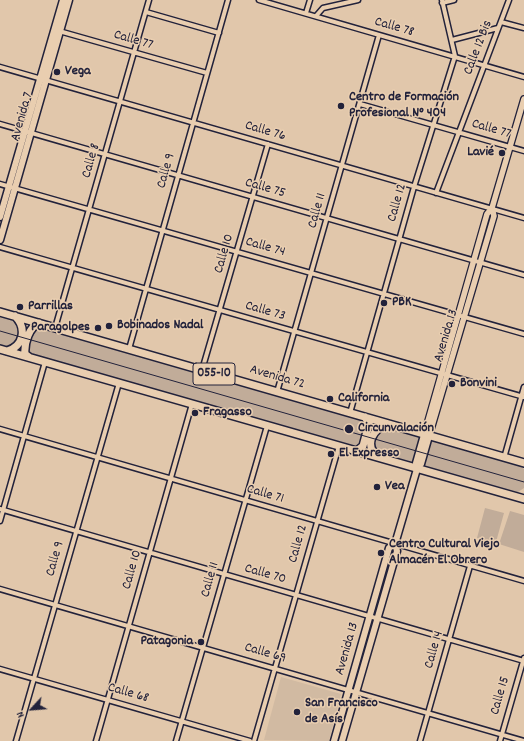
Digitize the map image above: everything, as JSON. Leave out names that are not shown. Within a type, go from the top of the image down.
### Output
[{"type":"highway","name":"Avenida 72","points":[[0,312],[524,464]]},
{"type":"highway","points":[[3,350],[15,347],[22,337],[22,326],[15,316]]},
{"type":"highway","points":[[29,358],[25,354],[25,349],[31,328],[39,323]]},
{"type":"highway","name":"055-10","points":[[3,350],[524,499]]},
{"type":"highway","points":[[356,451],[363,446],[369,424],[365,417]]},
{"type":"highway","points":[[378,458],[371,448],[371,438],[380,427],[389,424]]},
{"type":"highway","points":[[514,496],[524,491]]},
{"type":"main road","name":"Avenida 7","points":[[0,240],[12,187],[57,31],[63,0]]},
{"type":"main road","name":"Avenida 7","points":[[57,31],[69,0]]},
{"type":"main road","name":"Avenida 7","points":[[0,217],[12,187]]},
{"type":"main road","name":"Avenida 13","points":[[342,741],[396,551],[395,544],[417,469],[421,464],[427,435]]},
{"type":"main road","name":"Avenida 13","points":[[334,741],[389,548],[395,544]]},
{"type":"street","name":"Calle 8","points":[[56,328],[149,0]]},
{"type":"street","name":"Calle 9","points":[[128,349],[228,0]]},
{"type":"street","name":"Calle 78","points":[[259,0],[524,77]]},
{"type":"street","points":[[306,13],[310,0]]},
{"type":"street","points":[[316,16],[324,8],[358,0]]},
{"type":"street","points":[[442,1],[454,0]]},
{"type":"street","name":"Calle 12 Bis","points":[[436,193],[509,0]]},
{"type":"street","name":"Calle 12","points":[[350,413],[366,352],[414,187],[455,56],[442,1]]},
{"type":"street","points":[[146,12],[219,33]]},
{"type":"street","points":[[501,22],[524,28]]},
{"type":"street","points":[[452,40],[498,28]]},
{"type":"street","name":"Calle 77","points":[[57,31],[207,73]]},
{"type":"street","name":"Calle 11","points":[[277,392],[379,35]]},
{"type":"street","name":"Calle 76","points":[[0,67],[524,218]]},
{"type":"street","name":"Avenida 13","points":[[427,435],[444,374],[458,315],[494,216],[492,208],[524,99]]},
{"type":"street","name":"Calle 77","points":[[360,104],[524,150]]},
{"type":"street","name":"Calle 75","points":[[0,124],[524,275]]},
{"type":"street","name":"Calle 10","points":[[202,370],[268,144]]},
{"type":"street","name":"Calle 74","points":[[0,184],[524,334]]},
{"type":"street","name":"Calle 73","points":[[0,247],[523,397]]},
{"type":"street","name":"Avenida 13","points":[[444,374],[465,317],[477,262]]},
{"type":"street","points":[[0,521],[2,509],[45,362]]},
{"type":"street","name":"Calle 9","points":[[16,741],[119,383]]},
{"type":"street","points":[[504,458],[523,397],[524,387]]},
{"type":"street","name":"Calle 10","points":[[96,741],[192,404]]},
{"type":"street","name":"Calle 11","points":[[176,741],[267,426]]},
{"type":"street","name":"Calle 71","points":[[0,429],[524,581]]},
{"type":"street","name":"Calle 12","points":[[254,741],[338,446]]},
{"type":"street","name":"Calle 70","points":[[2,509],[449,640],[524,660]]},
{"type":"street","name":"Calle 14","points":[[420,741],[470,566]]},
{"type":"street","name":"Calle 69","points":[[0,589],[524,741]]},
{"type":"street","name":"Calle 15","points":[[500,741],[524,660]]},
{"type":"street","name":"Calle 68","points":[[0,669],[250,741]]},
{"type":"shaded area","points":[[0,315],[15,320],[20,329],[18,341],[10,348],[0,347]]},
{"type":"shaded area","points":[[37,326],[365,421],[367,424],[359,449],[27,353],[32,329]]},
{"type":"shaded area","points":[[388,427],[422,437],[413,466],[379,456],[375,451],[374,441],[377,433]]},
{"type":"shaded area","points":[[430,439],[520,466],[524,469],[524,488],[518,492],[512,492],[422,468]]},
{"type":"shaded area","points":[[485,508],[504,513],[496,542],[477,538]]},
{"type":"shaded area","points":[[510,511],[524,515],[524,552],[499,544]]},
{"type":"shaded area","points":[[394,549],[341,741],[337,741],[392,551]]},
{"type":"shaded area","points":[[281,677],[341,694],[329,741],[264,740]]},
{"type":"tram line","points":[[0,331],[524,482]]},
{"type":"place","name":"Vega","points":[[57,72]]},
{"type":"place","name":"Centro de Formación Profesional N° 404","points":[[341,106]]},
{"type":"place","name":"Lavié","points":[[502,153]]},
{"type":"place","name":"PBK","points":[[384,303]]},
{"type":"place","name":"Parrillas","points":[[20,307]]},
{"type":"place","name":"Bobinados Nadal","points":[[109,326]]},
{"type":"place","name":"Paragolpes","points":[[98,328]]},
{"type":"place","name":"Bonvini","points":[[452,384]]},
{"type":"place","name":"California","points":[[330,399]]},
{"type":"place","name":"Fragasso","points":[[195,413]]},
{"type":"place","name":"Circunvalación","points":[[349,429]]},
{"type":"place","name":"El Expresso","points":[[331,454]]},
{"type":"place","name":"Vea","points":[[377,487]]},
{"type":"place","name":"Centro Cultural Viejo Almacén El Obrero","points":[[381,553]]},
{"type":"place","name":"Patagonia","points":[[201,642]]},
{"type":"place","name":"San Francisco de Asís","points":[[297,712]]}]
